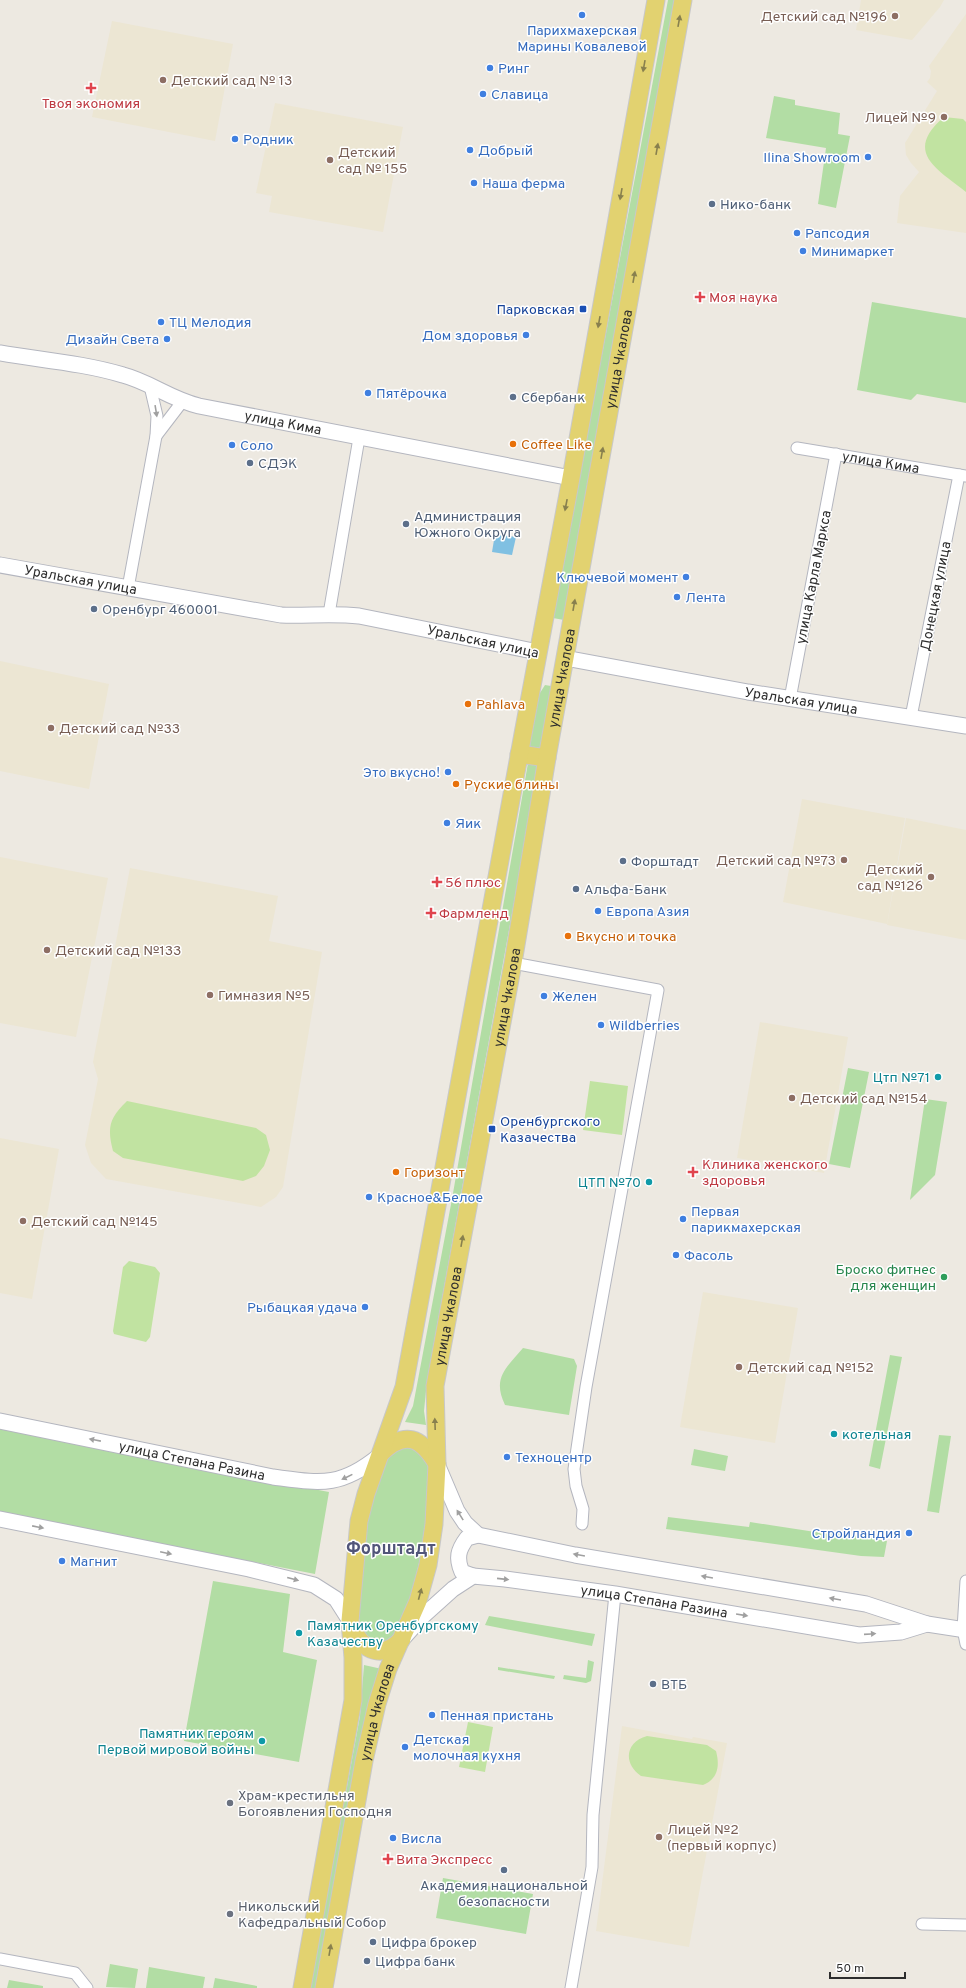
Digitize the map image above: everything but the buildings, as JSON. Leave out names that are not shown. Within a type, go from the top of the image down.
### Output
[{"type":"main road","name":"улица Чкалова","points":[[302,1988],[353,1700],[353,1658],[350,1621],[359,1521],[366,1494],[404,1387],[519,754],[571,478],[656,0]]},
{"type":"main road","name":"улица Чкалова","points":[[324,1988],[364,1761],[377,1704],[388,1668],[418,1601],[428,1565],[434,1524],[437,1464],[435,1386],[513,963],[547,758],[683,0]]},
{"type":"main road","name":"улица Кима","points":[[0,353],[110,371],[125,375],[182,402],[359,438],[571,478]]},
{"type":"main road","name":"Уральская улица","points":[[0,565],[281,615],[306,616],[329,614],[359,616],[565,658],[790,699],[966,726]]},
{"type":"main road","points":[[519,754],[547,758]]},
{"type":"main road","name":"улица Степана Разина","points":[[0,1421],[273,1476],[307,1481],[341,1480],[364,1468],[379,1456]]},
{"type":"main road","points":[[379,1456],[398,1440],[409,1439],[421,1443],[428,1449],[437,1464],[457,1511],[465,1523],[478,1535]]},
{"type":"main road","points":[[0,1519],[248,1569],[314,1585],[336,1599],[350,1621],[356,1637],[369,1649],[386,1651],[394,1647],[423,1616],[448,1593],[473,1576]]},
{"type":"main road","points":[[473,1576],[462,1572],[458,1564],[459,1549],[467,1538],[478,1535]]},
{"type":"main road","name":"улица Степана Разина","points":[[478,1535],[583,1556],[866,1604],[927,1624],[965,1629]]},
{"type":"main road","name":"улица Степана Разина","points":[[473,1576],[615,1594],[860,1635],[901,1632],[927,1624]]},
{"type":"street","points":[[128,588],[156,436],[157,416],[150,386]]},
{"type":"street","points":[[156,436],[182,402]]},
{"type":"street","points":[[329,614],[359,438]]},
{"type":"street","name":"улица Кима","points":[[797,448],[962,475]]},
{"type":"street","name":"улица Карла Маркса","points":[[790,699],[836,454]]},
{"type":"street","name":"Донецкая улица","points":[[911,717],[962,475]]},
{"type":"street","points":[[513,963],[658,990],[579,1432],[574,1469],[576,1486],[583,1509],[582,1524]]},
{"type":"street","points":[[966,1581],[966,1644]]},
{"type":"street","points":[[570,1988],[592,1867],[593,1816],[615,1594]]},
{"type":"street","points":[[922,1924],[966,1925]]},
{"type":"street","points":[[0,1959],[74,1973],[87,1988]]},
{"type":"shaded area","name":"Детский сад №196","points":[[861,0],[944,0],[940,7],[912,40],[856,30]]},
{"type":"shaded area","name":"Лицей №9","points":[[966,14],[966,233],[897,223],[900,196],[919,172],[906,155],[905,143],[937,91],[927,82],[930,78],[931,71],[929,66]]},
{"type":"shaded area","name":"Детский сад № 13","points":[[112,21],[233,44],[215,141],[92,117]]},
{"type":"shaded area","name":"Детский сад № 155","points":[[275,103],[403,127],[383,232],[269,212],[272,196],[256,193]]},
{"type":"shaded area","name":"Детский сад №33","points":[[0,661],[109,684],[89,789],[0,771]]},
{"type":"shaded area","name":"Детский сад №73","points":[[802,799],[905,818],[887,924],[783,902]]},
{"type":"shaded area","name":"Детский сад №126","points":[[906,818],[966,830],[966,940],[887,925]]},
{"type":"shaded area","name":"Детский сад №133","points":[[0,857],[108,878],[76,1037],[0,1023]]},
{"type":"shaded area","name":"Гимназия №5","points":[[130,868],[278,896],[269,941],[322,952],[283,1187],[276,1197],[261,1207],[106,1179],[91,1163],[85,1145],[98,1079],[93,1062]]},
{"type":"shaded area","name":"Детский сад №154","points":[[760,1022],[848,1037],[824,1173],[737,1158]]},
{"type":"shaded area","name":"Детский сад №145","points":[[0,1138],[59,1149],[32,1299],[0,1293]]},
{"type":"shaded area","name":"Детский сад №152","points":[[703,1292],[798,1308],[775,1443],[680,1427]]},
{"type":"shaded area","name":"Лицей №2 (первый корпус)","points":[[622,1726],[692,1739],[693,1737],[727,1743],[689,1947],[596,1931]]},
{"type":"green space","points":[[668,0],[675,0],[564,620],[553,618]]},
{"type":"green space","points":[[774,96],[795,100],[795,105],[840,113],[838,134],[850,136],[836,208],[818,204],[826,148],[766,138]]},
{"type":"green space","points":[[944,117],[963,119],[966,122],[966,192],[935,167],[925,150],[926,140],[932,129]]},
{"type":"green space","points":[[872,302],[966,318],[966,403],[917,394],[911,400],[857,390]]},
{"type":"green space","points":[[545,685],[551,686],[540,749],[529,747],[538,696]]},
{"type":"green space","points":[[528,763],[539,765],[427,1381],[424,1411],[426,1425],[405,1422],[413,1406],[452,1199]]},
{"type":"green space","points":[[848,1068],[869,1072],[850,1168],[829,1164]]},
{"type":"green space","points":[[590,1081],[628,1086],[622,1135],[583,1130]]},
{"type":"green space","points":[[925,1099],[947,1102],[935,1175],[910,1200]]},
{"type":"green space","points":[[127,1101],[256,1128],[266,1135],[270,1150],[264,1166],[256,1176],[243,1181],[123,1158],[113,1151],[110,1130],[113,1118]]},
{"type":"green space","points":[[129,1261],[155,1267],[160,1273],[150,1337],[146,1342],[114,1334],[113,1331],[123,1267]]},
{"type":"green space","points":[[523,1348],[574,1359],[577,1366],[569,1415],[505,1405],[501,1396],[500,1380],[506,1368]]},
{"type":"green space","points":[[890,1355],[902,1357],[880,1469],[869,1466]]},
{"type":"green space","points":[[0,1429],[329,1492],[315,1574],[0,1512]]},
{"type":"green space","points":[[939,1435],[951,1436],[939,1513],[927,1511]]},
{"type":"green space","points":[[403,1448],[411,1448],[420,1452],[429,1465],[428,1512],[419,1563],[411,1596],[398,1631],[391,1638],[383,1642],[375,1642],[365,1636],[357,1613],[358,1588],[371,1496],[384,1462],[392,1453]]},
{"type":"green space","points":[[694,1449],[728,1456],[725,1471],[691,1465]]},
{"type":"green space","points":[[668,1517],[749,1527],[750,1522],[822,1533],[823,1530],[887,1541],[884,1557],[861,1556],[666,1529]]},
{"type":"green space","points":[[213,1581],[290,1594],[283,1652],[317,1660],[299,1762],[184,1741]]},
{"type":"green space","points":[[489,1616],[595,1634],[592,1646],[485,1625]]},
{"type":"green space","points":[[588,1660],[594,1662],[591,1681],[586,1683],[563,1679],[564,1675],[586,1678]]},
{"type":"green space","points":[[364,1665],[382,1669],[318,1988],[310,1988],[360,1716]]},
{"type":"green space","points":[[498,1667],[555,1676],[554,1679],[498,1670]]},
{"type":"green space","points":[[468,1722],[493,1727],[485,1772],[459,1767]]},
{"type":"green space","points":[[647,1736],[707,1745],[716,1751],[718,1767],[715,1776],[703,1785],[641,1776],[631,1766],[629,1754],[634,1743]]},
{"type":"green space","points":[[443,1878],[533,1894],[526,1934],[436,1918]]},
{"type":"green space","points":[[110,1964],[138,1969],[135,1988],[106,1987]]},
{"type":"green space","points":[[149,1967],[205,1977],[203,1988],[146,1988]]},
{"type":"green space","points":[[215,1978],[257,1986],[257,1988],[213,1988]]},
{"type":"green space","points":[[9,1980],[43,1986],[43,1988],[7,1988]]},
{"type":"water","points":[[495,534],[516,537],[512,555],[492,552]]},
{"type":"place","name":"Парихмахерская Марины Ковалевой","points":[[582,15]]},
{"type":"place","name":"Детский сад №196","points":[[895,16]]},
{"type":"place","name":"Ринг","points":[[490,68]]},
{"type":"place","name":"Детский сад № 13","points":[[163,80]]},
{"type":"place","name":"Твоя экономия","points":[[91,88]]},
{"type":"place","name":"Славица","points":[[483,94]]},
{"type":"place","name":"Лицей №9","points":[[944,117]]},
{"type":"place","name":"Родник","points":[[235,139]]},
{"type":"place","name":"Добрый","points":[[470,150]]},
{"type":"place","name":"Ilina Showroom","points":[[868,157]]},
{"type":"place","name":"Детский сад № 155","points":[[330,160]]},
{"type":"place","name":"Наша ферма","points":[[474,183]]},
{"type":"place","name":"Нико-банк","points":[[712,204]]},
{"type":"place","name":"Рапсодия","points":[[797,233]]},
{"type":"place","name":"Минимаркет","points":[[803,251]]},
{"type":"place","name":"Моя наука","points":[[700,297]]},
{"type":"place","name":"Парковская","points":[[583,309]]},
{"type":"place","name":"ТЦ Мелодия","points":[[161,322]]},
{"type":"place","name":"Дом здоровья","points":[[526,335]]},
{"type":"place","name":"Дизайн Света","points":[[167,339]]},
{"type":"place","name":"Пятёрочка","points":[[368,393]]},
{"type":"place","name":"Сбербанк","points":[[513,397]]},
{"type":"place","name":"Coffee Like","points":[[513,444]]},
{"type":"place","name":"Соло","points":[[232,445]]},
{"type":"place","name":"СДЭК","points":[[250,463]]},
{"type":"place","name":"Администрация Южного Округа","points":[[406,524]]},
{"type":"place","name":"Ключевой момент","points":[[686,577]]},
{"type":"place","name":"Лента","points":[[677,597]]},
{"type":"place","name":"Оренбург 460001","points":[[94,609]]},
{"type":"place","name":"Pahlava","points":[[468,704]]},
{"type":"place","name":"Детский сад №33","points":[[51,728]]},
{"type":"place","name":"Это вкусно!","points":[[448,772]]},
{"type":"place","name":"Руские блины","points":[[456,784]]},
{"type":"place","name":"Яик","points":[[447,823]]},
{"type":"place","name":"Детский сад №73","points":[[844,860]]},
{"type":"place","name":"Форштадт","points":[[623,861]]},
{"type":"place","name":"Детский сад №126","points":[[931,877]]},
{"type":"place","name":"56 плюс","points":[[437,882]]},
{"type":"place","name":"Альфа-Банк","points":[[576,889]]},
{"type":"place","name":"Европа Азия","points":[[598,911]]},
{"type":"place","name":"Фармленд","points":[[431,913]]},
{"type":"place","name":"Вкусно и точка","points":[[568,936]]},
{"type":"place","name":"Детский сад №133","points":[[47,950]]},
{"type":"place","name":"Гимназия №5","points":[[210,995]]},
{"type":"place","name":"Желен","points":[[544,996]]},
{"type":"place","name":"Wildberries","points":[[601,1025]]},
{"type":"place","name":"Цтп №71","points":[[938,1077]]},
{"type":"place","name":"Детский сад №154","points":[[792,1098]]},
{"type":"place","name":"Оренбургского Казачества","points":[[492,1129]]},
{"type":"place","name":"Горизонт","points":[[396,1172]]},
{"type":"place","name":"Клиника женского здоровья","points":[[693,1172]]},
{"type":"place","name":"ЦТП №70","points":[[649,1182]]},
{"type":"place","name":"Красное&Белое","points":[[369,1197]]},
{"type":"place","name":"Первая парикмахерская","points":[[683,1219]]},
{"type":"place","name":"Детский сад №145","points":[[23,1221]]},
{"type":"place","name":"Фасоль","points":[[676,1255]]},
{"type":"place","name":"Броско фитнес для женщин","points":[[944,1277]]},
{"type":"place","name":"Рыбацкая удача","points":[[365,1307]]},
{"type":"place","name":"Детский сад №152","points":[[739,1367]]},
{"type":"place","name":"котельная","points":[[834,1434]]},
{"type":"place","name":"Техноцентр","points":[[507,1457]]},
{"type":"place","name":"Стройландия","points":[[909,1533]]},
{"type":"place","name":"Магнит","points":[[62,1561]]},
{"type":"place","name":"Памятник Оренбургскому Казачеству","points":[[299,1633]]},
{"type":"place","name":"ВТБ","points":[[653,1684]]},
{"type":"place","name":"Пенная пристань","points":[[432,1715]]},
{"type":"place","name":"Памятник героям Первой мировой войны","points":[[262,1741]]},
{"type":"place","name":"Детская молочная кухня","points":[[405,1747]]},
{"type":"place","name":"Храм-крестильня Богоявления Господня","points":[[230,1803]]},
{"type":"place","name":"Лицей №2 (первый корпус)","points":[[659,1837]]},
{"type":"place","name":"Висла","points":[[393,1838]]},
{"type":"place","name":"Вита Экспресс","points":[[388,1859]]},
{"type":"place","name":"Академия национальной безопасности","points":[[504,1870]]},
{"type":"place","name":"Никольский Кафедральный Собор","points":[[230,1914]]},
{"type":"place","name":"Цифра брокер","points":[[373,1942]]},
{"type":"place","name":"Цифра банк","points":[[367,1961]]},
{"type":"district","name":"Форштадт","points":[[391,1548]]}]
